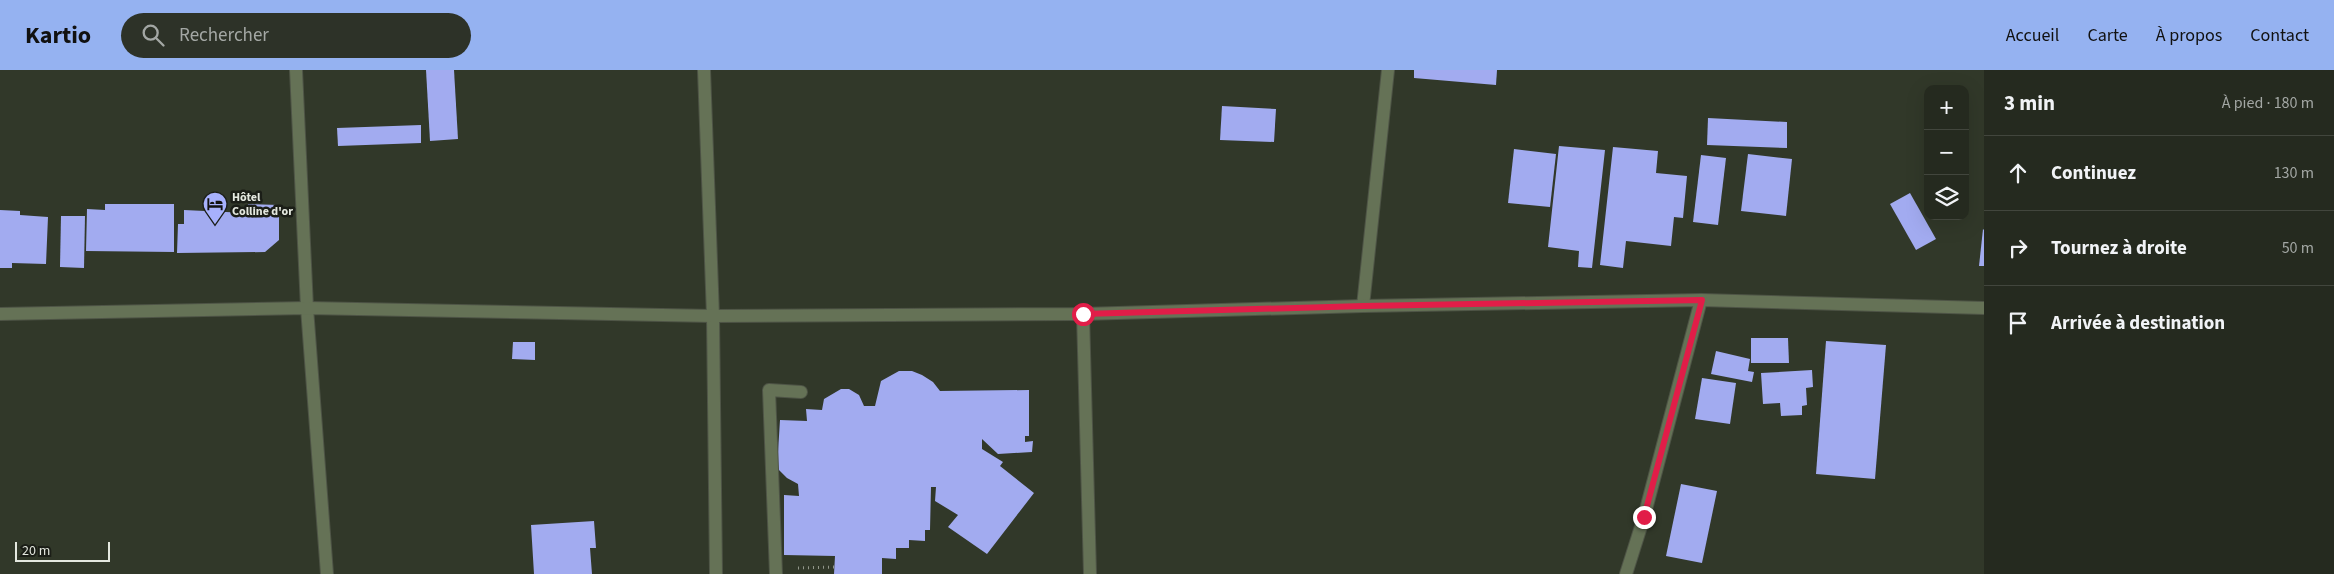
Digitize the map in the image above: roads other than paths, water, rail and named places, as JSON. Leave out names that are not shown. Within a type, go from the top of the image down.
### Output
[{"type":"street","points":[[296,70],[307,308],[327,574]]},
{"type":"street","points":[[704,70],[713,316],[716,574]]},
{"type":"street","points":[[1363,306],[1388,70]]},
{"type":"street","points":[[0,314],[307,308],[713,316],[1083,314],[1363,306],[1702,300],[1984,308]]},
{"type":"street","points":[[1626,574],[1644,517],[1702,300]]},
{"type":"street","points":[[1083,314],[1090,574]]},
{"type":"street","points":[[775,571],[769,390],[801,392]]},
{"type":"place","name":"Hôtel Colline d'or","points":[[215,225]]}]
